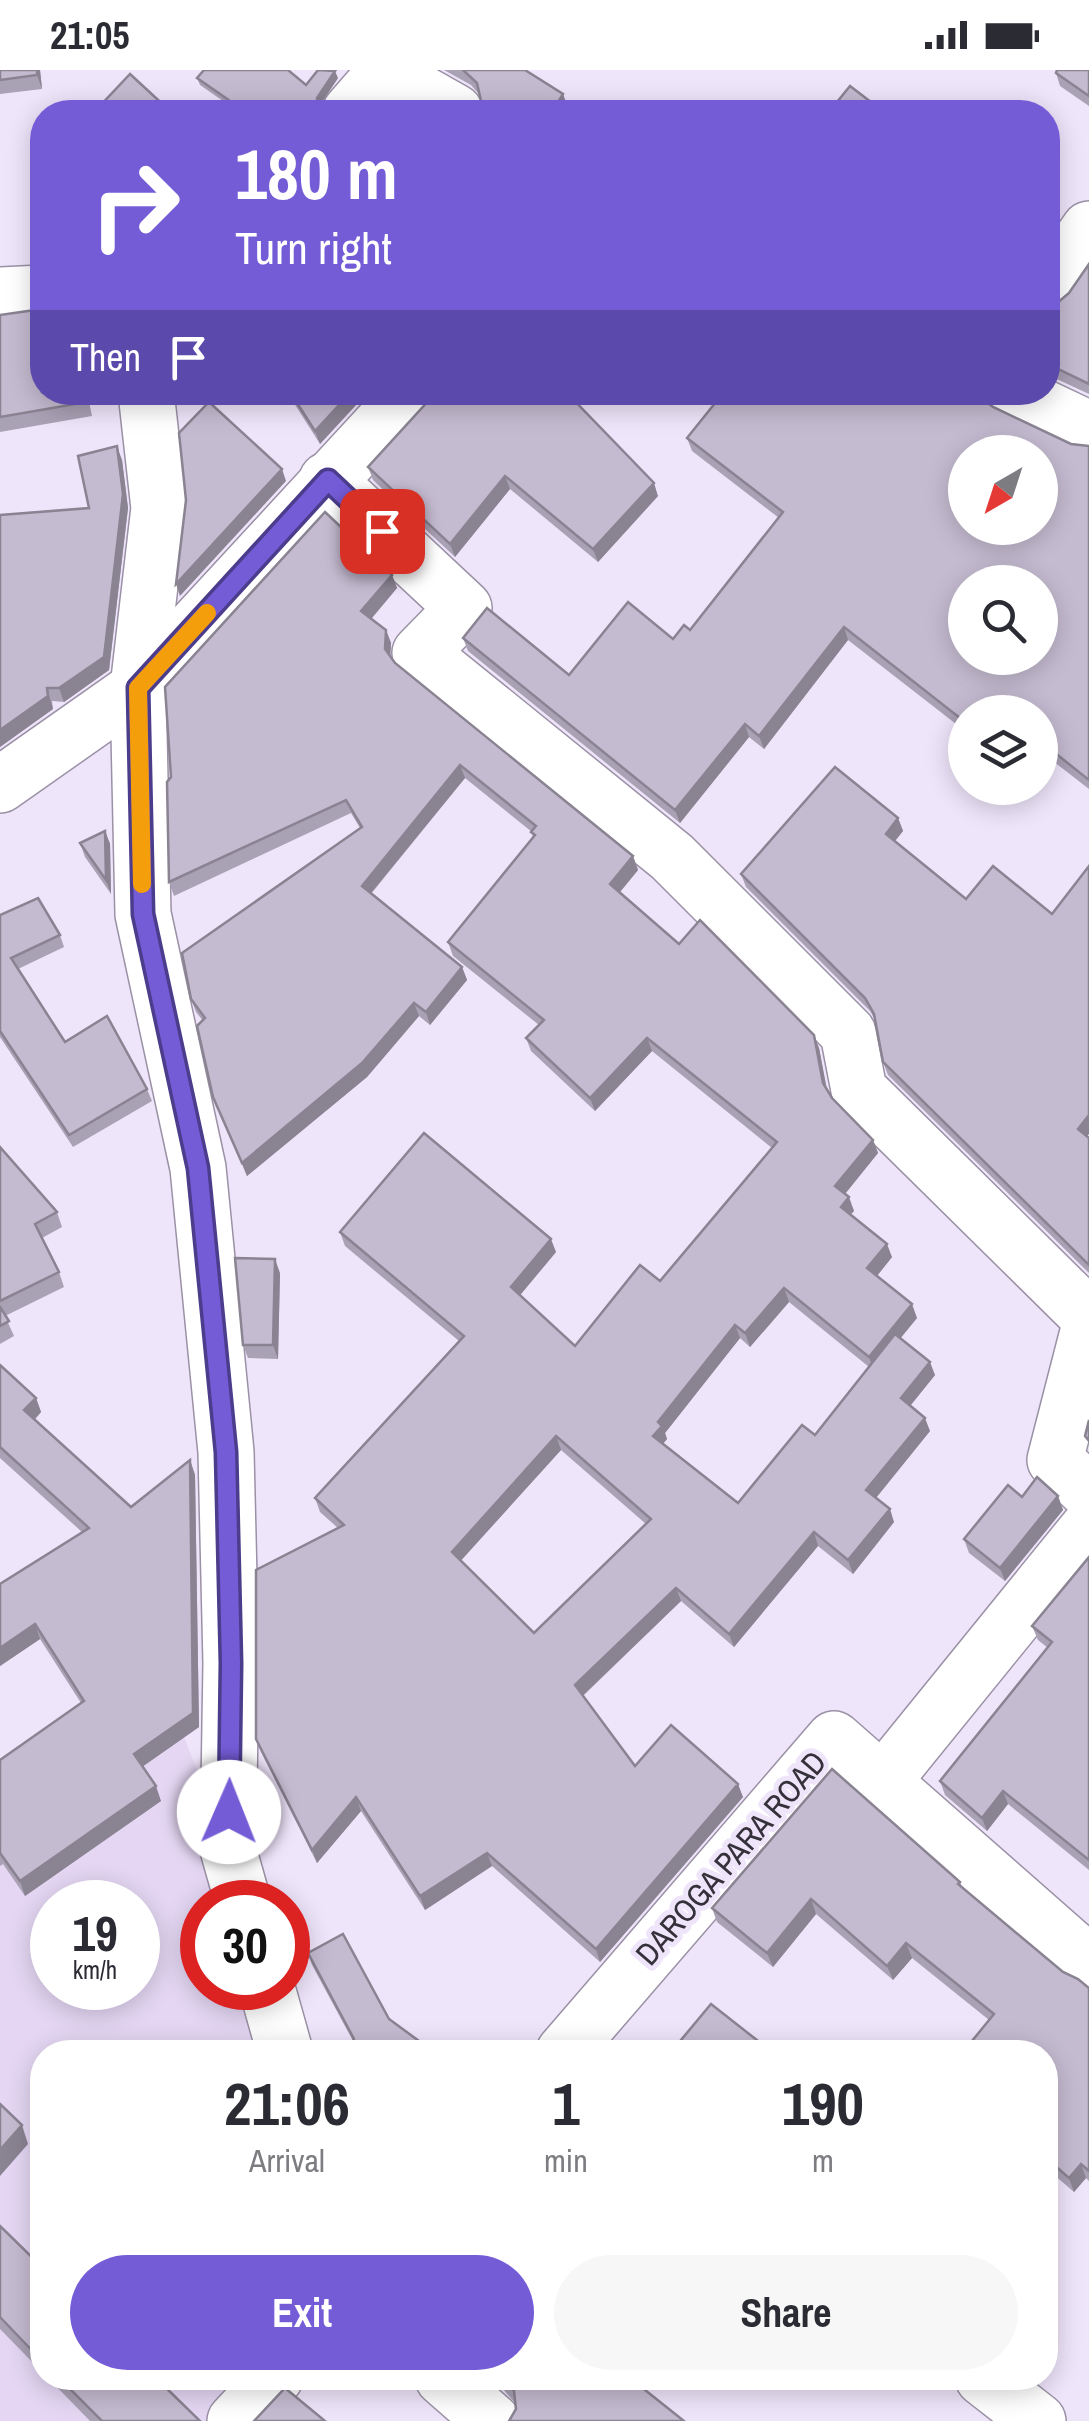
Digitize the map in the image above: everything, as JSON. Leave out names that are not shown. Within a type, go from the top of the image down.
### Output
[{"type":"street","points":[[372,85],[418,100]]},
{"type":"street","points":[[1060,270],[1089,228]]},
{"type":"street","points":[[0,295],[30,294]]},
{"type":"street","points":[[147,405],[159,508],[138,688],[143,914],[198,1168],[226,1452],[231,1663],[228,1850],[237,1880]]},
{"type":"street","points":[[0,785],[138,688],[399,405]]},
{"type":"street","points":[[1038,405],[1089,430]]},
{"type":"street","points":[[328,480],[464,608],[420,653],[672,857],[848,1033],[859,1090],[1089,1318]]},
{"type":"street","points":[[1089,1328],[1054,1460],[1089,1492]]},
{"type":"street","points":[[883,1780],[1089,1527]]},
{"type":"street","name":"DAROGA PARA ROAD","points":[[580,2040],[834,1739],[1089,1964]]},
{"type":"street","points":[[273,2010],[282,2040]]},
{"type":"street","points":[[235,2421],[264,2390]]},
{"type":"street","points":[[457,2390],[492,2421]]},
{"type":"street","points":[[998,2390],[1038,2421]]},
{"type":"shaded area","points":[[164,1686],[237,1880],[180,1880],[180,2010],[273,2010],[282,2040],[30,2040],[30,2390],[264,2390],[235,2421],[0,2421],[0,1779]]},
{"type":"building","points":[[0,70],[37,70],[37,75],[0,80]]},
{"type":"building","points":[[204,70],[288,70],[306,85],[318,70],[335,71],[317,100],[229,100],[197,78]]},
{"type":"building","points":[[463,70],[525,70],[563,94],[559,100],[481,100],[477,83]]},
{"type":"building","points":[[1089,70],[1089,96],[1056,73]]},
{"type":"building","points":[[130,74],[158,100],[105,100]]},
{"type":"building","points":[[850,86],[868,100],[839,100]]},
{"type":"building","points":[[1089,264],[1089,384],[1060,370],[1060,301]]},
{"type":"building","points":[[30,311],[30,405],[70,405],[0,417],[0,315]]},
{"type":"building","points":[[206,405],[212,405],[282,469],[176,584],[186,500],[179,433]]},
{"type":"building","points":[[298,405],[339,405],[315,431]]},
{"type":"building","points":[[425,405],[579,405],[654,483],[593,549],[505,476],[450,544],[368,467]]},
{"type":"building","points":[[714,405],[990,405],[1052,435],[948,435],[948,545],[1058,545],[1058,438],[1089,446],[1089,780],[1058,755],[1058,695],[948,695],[948,709],[844,627],[759,736],[745,724],[675,810],[463,638],[487,608],[569,675],[628,602],[673,639],[684,625],[690,630],[783,512],[687,438]]},
{"type":"building","points":[[117,446],[123,494],[104,657],[59,688],[47,688],[48,696],[0,730],[0,515],[89,508],[78,456]]},
{"type":"building","points":[[325,512],[392,575],[361,611],[386,630],[385,649],[395,663],[633,856],[610,884],[679,944],[700,920],[814,1035],[823,1083],[832,1098],[873,1140],[835,1186],[849,1197],[841,1207],[887,1244],[867,1268],[912,1304],[869,1357],[784,1288],[745,1333],[735,1325],[658,1422],[662,1426],[653,1436],[738,1503],[802,1425],[815,1435],[895,1334],[930,1362],[901,1398],[925,1418],[866,1490],[890,1509],[848,1560],[814,1532],[729,1634],[676,1588],[575,1685],[635,1766],[671,1725],[738,1784],[596,1949],[487,1853],[420,1896],[356,1797],[312,1850],[256,1739],[256,1570],[344,1525],[315,1498],[464,1336],[340,1232],[424,1133],[551,1239],[511,1287],[575,1346],[640,1265],[660,1281],[777,1142],[647,1038],[590,1098],[526,1038],[544,1020],[448,942],[535,835],[531,832],[536,826],[460,765],[362,886],[462,967],[426,1012],[414,1003],[362,1063],[242,1163],[213,1097],[197,1026],[205,1018],[191,999],[182,953],[362,827],[346,800],[169,882],[167,782],[171,777],[165,687]],"holes":[[[556,1436],[651,1519],[534,1633],[452,1552]]]},
{"type":"building","points":[[835,767],[898,818],[886,834],[966,899],[993,866],[1052,914],[1089,866],[1089,1115],[1078,1129],[1089,1138],[1089,1265],[883,1062],[874,1014],[865,998],[741,874]]},
{"type":"building","points":[[105,831],[106,880],[80,843]]},
{"type":"building","points":[[38,898],[60,935],[11,958],[65,1042],[107,1016],[147,1089],[69,1135],[0,1031],[0,915]]},
{"type":"building","points":[[0,1147],[57,1212],[35,1224],[59,1272],[0,1301]]},
{"type":"building","points":[[235,1258],[275,1259],[273,1345],[243,1345]]},
{"type":"building","points":[[0,1307],[9,1321],[0,1326]]},
{"type":"building","points":[[0,1365],[36,1398],[24,1410],[131,1507],[190,1460],[193,1713],[134,1754],[156,1786],[20,1881],[0,1853],[0,1760],[84,1701],[35,1624],[0,1648],[0,1584],[89,1528],[0,1447]]},
{"type":"building","points":[[1037,1477],[1058,1496],[1000,1568],[964,1539],[1008,1485],[1022,1497]]},
{"type":"building","points":[[1089,1557],[1089,1860],[1003,1791],[982,1818],[940,1781],[1052,1642],[1032,1626]]},
{"type":"building","points":[[832,1769],[958,1884],[1063,1972],[1089,1988],[1089,2171],[1081,2164],[1069,2178],[1058,2168],[1058,2040],[973,2040],[994,2014],[906,1943],[887,1966],[811,1899],[767,1953],[712,1908]]},
{"type":"building","points":[[343,1934],[389,2019],[418,2040],[354,2039],[310,1957],[310,1952]]},
{"type":"building","points":[[711,2004],[757,2040],[681,2040]]},
{"type":"building","points":[[0,2104],[22,2125],[0,2150]]},
{"type":"building","points":[[0,2226],[30,2255],[30,2348],[0,2317]]},
{"type":"building","points":[[71,2390],[168,2390],[200,2421],[102,2421]]},
{"type":"building","points":[[287,2390],[325,2421],[254,2421]]},
{"type":"building","points":[[645,2390],[684,2421],[509,2421],[516,2409],[514,2391]]},
{"type":"slow traffic","points":[[142,884],[138,688],[207,613]]},
{"type":"route","points":[[229,1812],[231,1663],[226,1452],[198,1168],[143,914],[138,688],[328,480],[382,531]]}]
